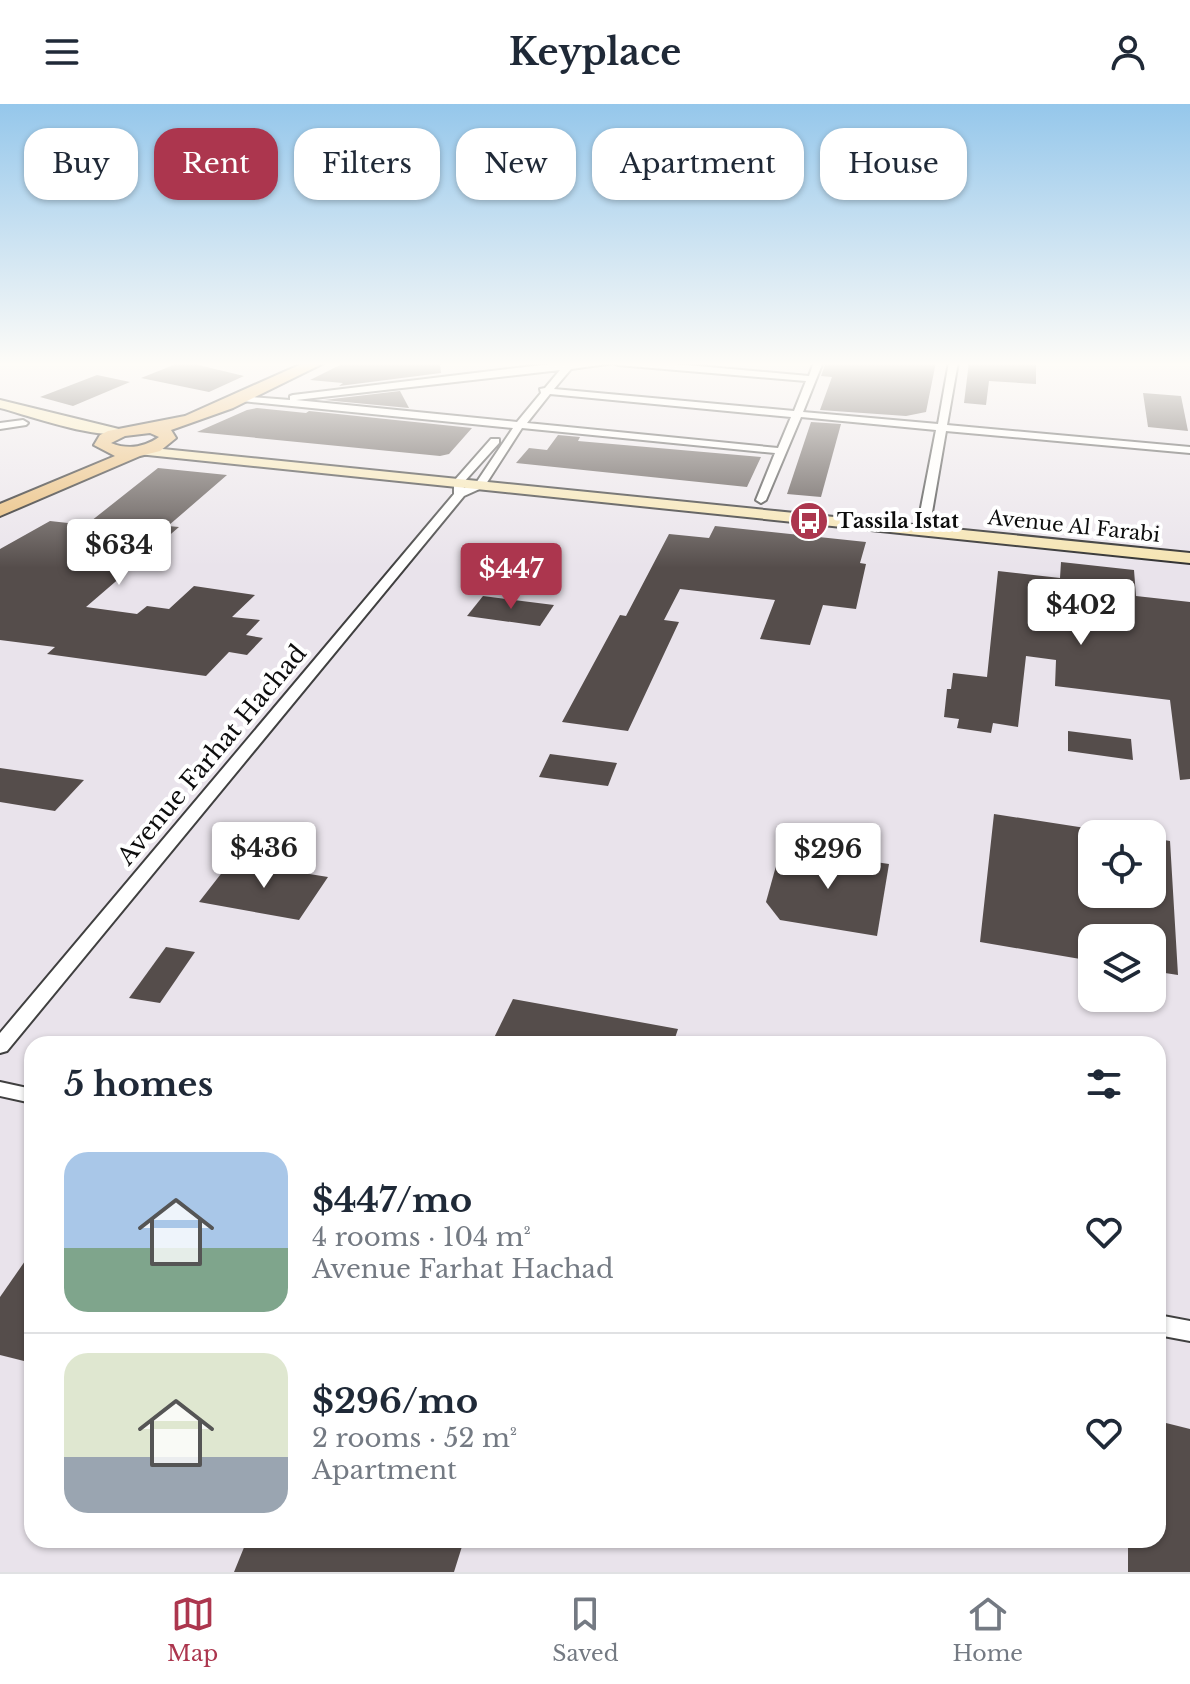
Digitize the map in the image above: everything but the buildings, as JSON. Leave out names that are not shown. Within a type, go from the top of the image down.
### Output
[{"type":"main road","points":[[47,488],[52,482],[101,457],[106,438],[120,431],[163,434],[173,431]]},
{"type":"main road","points":[[0,511],[47,488],[159,446],[163,434]]},
{"type":"main road","points":[[104,447],[140,451]]},
{"type":"street","points":[[48,431],[104,447]]},
{"type":"street","points":[[114,431],[120,431]]},
{"type":"street","name":"Avenue Farhat Hachad","points":[[0,1046],[462,483],[510,431]]},
{"type":"street","name":"Avenue Farhat Hachad","points":[[484,479],[511,431]]},
{"type":"street","points":[[562,431],[782,451]]},
{"type":"street","points":[[761,500],[791,431]]},
{"type":"street","points":[[925,518],[941,431]]},
{"type":"street","points":[[993,431],[1190,448]]},
{"type":"street","name":"Avenue Al Farabi","points":[[163,434],[190,444],[462,483]]},
{"type":"street","name":"Avenue Al Farabi","points":[[140,451],[462,483],[484,479],[761,500],[1190,545]]},
{"type":"street","name":"Avenue Al Farabi","points":[[484,479],[1190,558]]},
{"type":"street","points":[[0,1089],[24,1094]]},
{"type":"street","points":[[1166,1326],[1190,1331]]},
{"type":"shaded area","points":[[0,431],[1190,431],[1190,1572],[0,1572]]},
{"type":"place","name":"Tassila Istat","points":[[809,521]]}]
